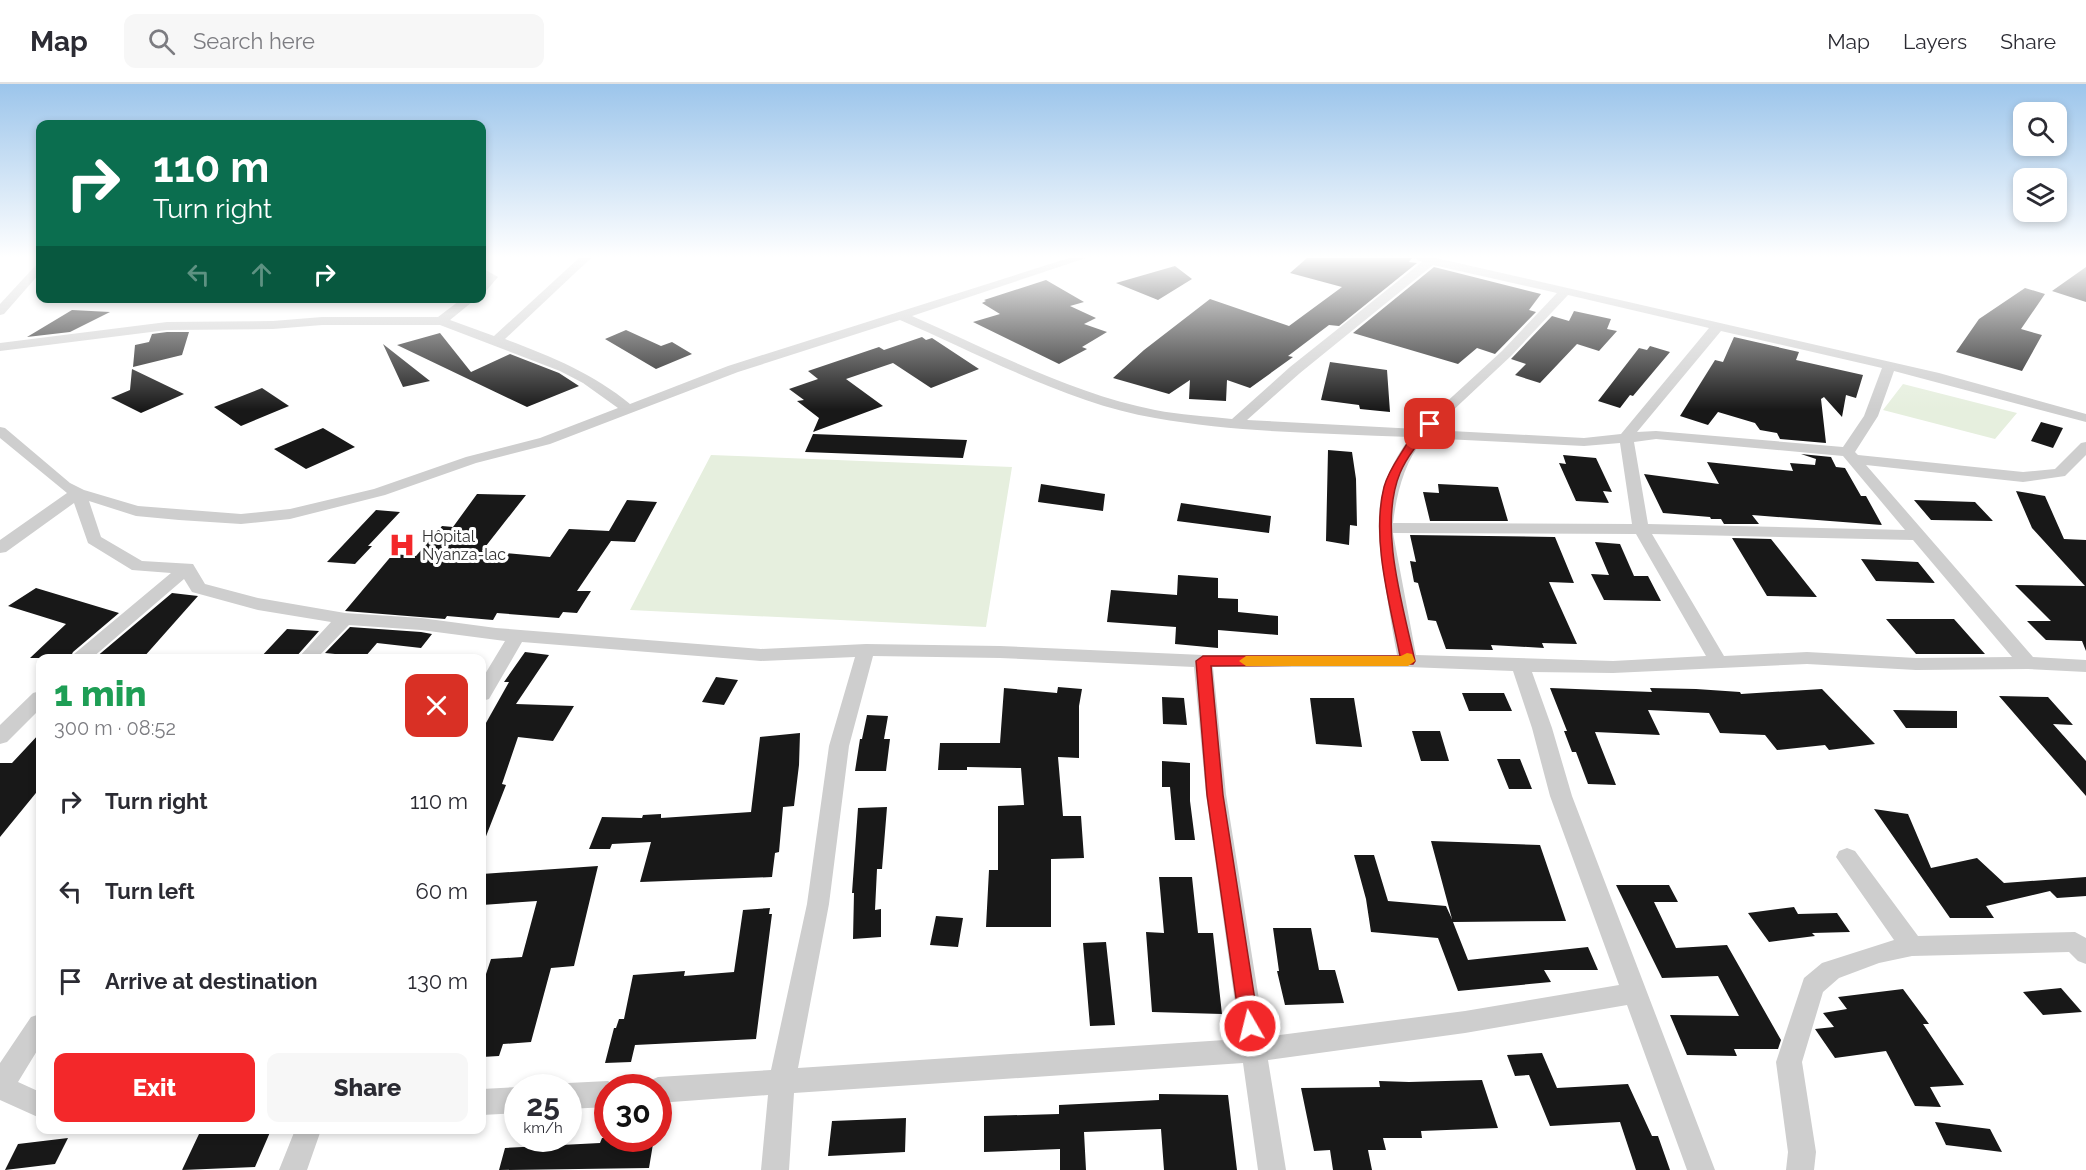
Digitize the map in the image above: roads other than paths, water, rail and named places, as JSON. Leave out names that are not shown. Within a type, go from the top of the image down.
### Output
[{"type":"street","points":[[441,321],[457,309]]},
{"type":"street","points":[[495,342],[531,309]]},
{"type":"street","points":[[0,431],[65,486],[78,493],[136,511],[241,519],[290,514],[379,492],[471,460],[545,441],[733,369],[922,309]]},
{"type":"street","points":[[1235,424],[1367,309]]},
{"type":"street","points":[[1408,661],[1385,528],[1389,488],[1395,471],[1418,435],[1487,372],[1551,309]]},
{"type":"street","points":[[1640,309],[1994,391],[2086,418]]},
{"type":"street","points":[[900,315],[998,359],[1100,399],[1154,414],[1235,424],[1584,442],[1656,435],[1814,451],[2023,477],[2060,473],[2086,446]]},
{"type":"street","points":[[0,347],[167,326],[273,325],[322,321],[441,321],[568,370],[613,394],[628,409]]},
{"type":"street","points":[[1717,327],[1626,437],[1641,529],[1718,661]]},
{"type":"street","points":[[1850,456],[1871,416],[1889,367]]},
{"type":"street","points":[[1850,456],[2028,663]]},
{"type":"street","points":[[0,548],[78,493]]},
{"type":"street","points":[[78,493],[94,540],[138,566],[187,568]]},
{"type":"street","points":[[1385,528],[1641,529],[1918,535]]},
{"type":"street","points":[[187,568],[198,588],[222,596],[303,613],[517,636],[761,655],[866,650],[1000,652],[1203,661],[1408,661],[1613,668],[1807,658],[1916,664],[2028,663],[2086,666]]},
{"type":"street","points":[[86,654],[187,568]]},
{"type":"street","points":[[311,654],[345,619]]},
{"type":"street","points":[[486,687],[517,636]]},
{"type":"street","points":[[775,1170],[782,1082],[818,904],[839,746],[866,650]]},
{"type":"street","points":[[1203,661],[1215,795],[1272,1170]]},
{"type":"street","points":[[1521,665],[1561,796],[1701,1170]]},
{"type":"street","points":[[0,737],[36,702]]},
{"type":"street","points":[[1847,857],[1912,946]]},
{"type":"street","points":[[1800,1170],[1802,1152],[1789,1062],[1813,986],[1831,970],[1879,953],[1912,946],[2082,946]]},
{"type":"street","points":[[672,1089],[1253,1050],[1465,1022],[1635,993]]},
{"type":"street","points":[[36,1031],[0,1087],[36,1103]]},
{"type":"street","points":[[486,1102],[504,1101]]},
{"type":"street","points":[[293,1170],[306,1134]]},
{"type":"place","name":"Hôpital Nyanza-lac","points":[[402,545]]}]
